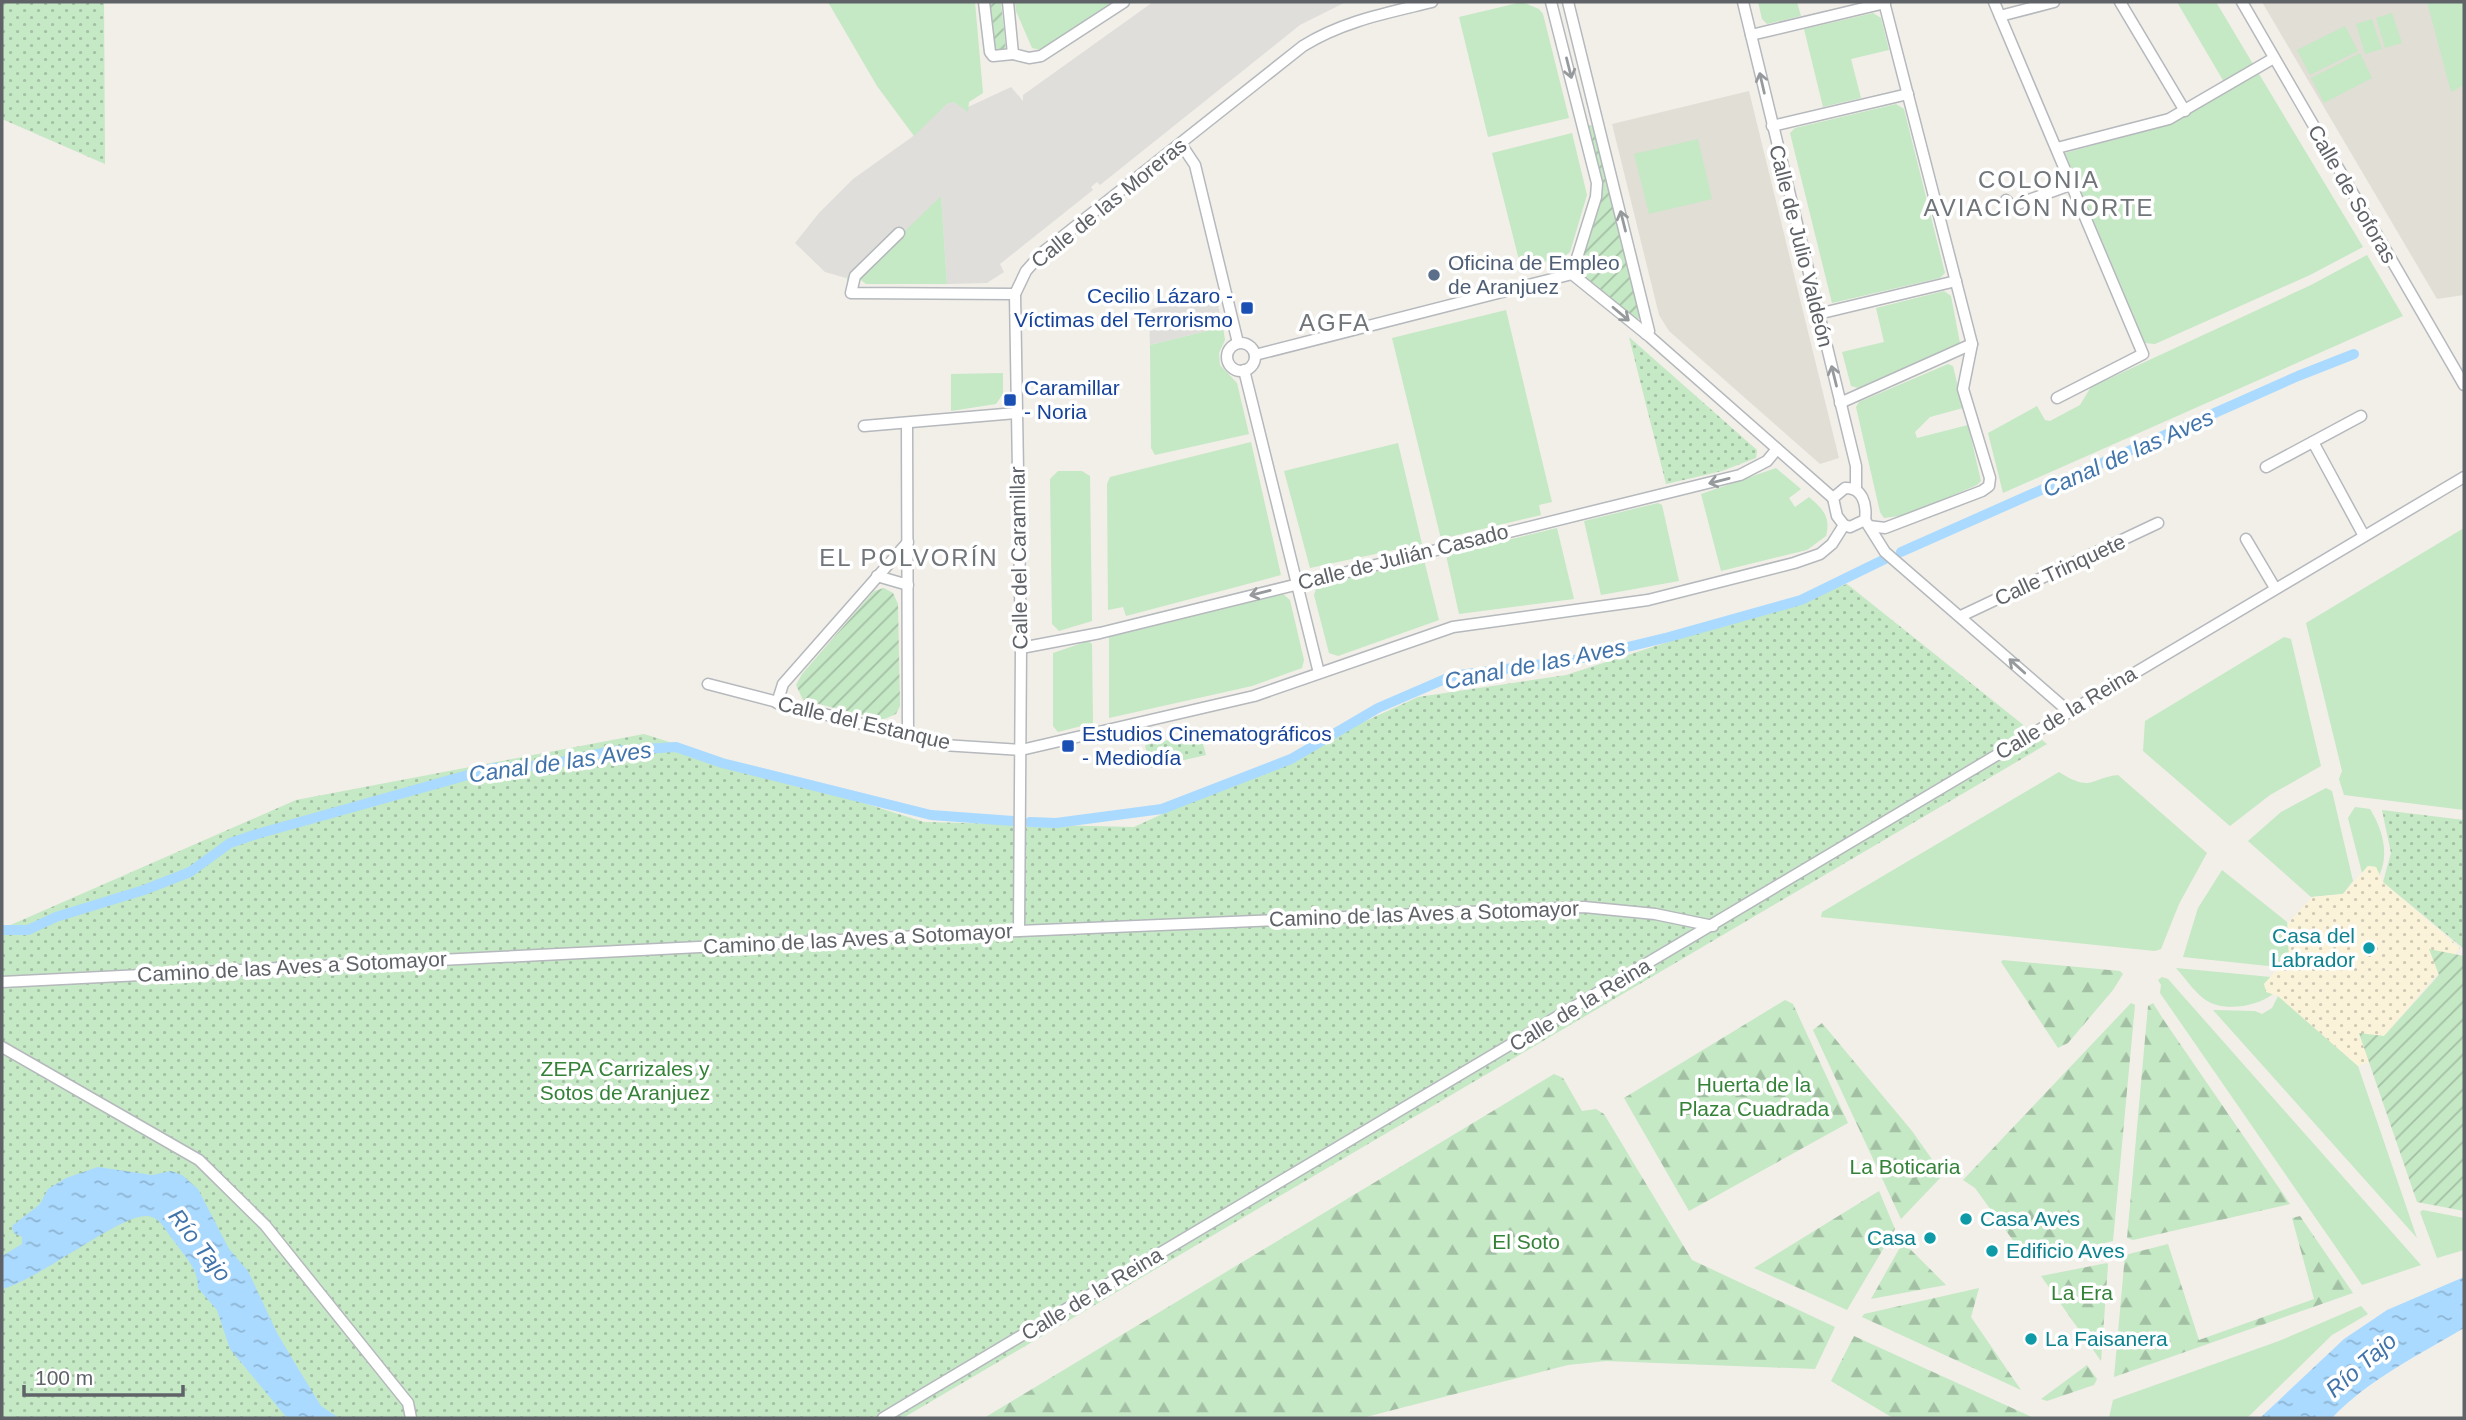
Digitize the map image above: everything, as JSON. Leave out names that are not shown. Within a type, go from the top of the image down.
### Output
[{"type":"street","points":[[984,2],[990,52],[993,56],[1013,54],[1029,58],[1041,56],[1124,2]]},
{"type":"street","points":[[1008,2],[1013,54]]},
{"type":"street","name":"Calle de las Moreras","points":[[1015,294],[1026,271],[1043,252],[1317,37],[1364,18],[1432,2]]},
{"type":"street","points":[[1551,2],[1597,183],[1596,197],[1572,274]]},
{"type":"street","points":[[1568,2],[1649,331],[1646,334]]},
{"type":"street","name":"Calle de Julio Valdeón","points":[[1743,2],[1856,466],[1856,490]]},
{"type":"street","points":[[1994,2],[2143,354],[2057,398]]},
{"type":"street","points":[[2000,16],[2054,2]]},
{"type":"street","points":[[2120,2],[2185,111]]},
{"type":"street","name":"Calle de Soforas","points":[[2242,2],[2464,385]]},
{"type":"street","points":[[1572,274],[1646,334],[1833,498],[1837,516],[1844,525],[1850,527],[1867,523],[1885,528],[1989,486],[1990,478],[1963,389],[1972,344],[1885,3],[1751,36]]},
{"type":"street","points":[[2057,148],[2152,126],[2185,111],[2274,58]]},
{"type":"street","points":[[1772,127],[1908,93]]},
{"type":"street","points":[[1181,144],[1195,165],[1238,343]]},
{"type":"street","points":[[2006,200],[2012,205],[2073,184]]},
{"type":"street","points":[[899,233],[855,276],[851,293],[1015,294]]},
{"type":"street","points":[[1255,355],[1572,274]]},
{"type":"street","points":[[1818,314],[1956,281]]},
{"type":"street","name":"Calle del Caramillar","points":[[1015,294],[1021,648],[1019,931]]},
{"type":"street","points":[[1238,343],[1249,345],[1255,355],[1253,365],[1244,370],[1234,369],[1228,360],[1230,350],[1238,343]]},
{"type":"street","points":[[1840,403],[1972,344]]},
{"type":"street","points":[[1244,370],[1320,673]]},
{"type":"street","points":[[864,426],[1016,413]]},
{"type":"street","points":[[2266,467],[2361,416]]},
{"type":"street","points":[[906,423],[908,736]]},
{"type":"street","points":[[2313,442],[2364,536]]},
{"type":"street","name":"Calle de Julián Casado","points":[[1021,648],[1100,633],[1741,475],[1767,461],[1777,449]]},
{"type":"street","name":"Calle de la Reina","points":[[883,1418],[2464,477]]},
{"type":"street","points":[[1833,498],[1845,488],[1856,490],[1864,503],[1867,523]]},
{"type":"street","name":"Calle Trinquete","points":[[1867,523],[1885,552],[2068,711]]},
{"type":"street","name":"Calle Trinquete","points":[[1961,616],[2158,523]]},
{"type":"street","name":"Calle del Estanque","points":[[708,684],[943,745],[1021,750],[1254,696],[1453,627],[1648,600],[1794,563],[1820,554],[1832,544],[1844,525]]},
{"type":"street","points":[[2246,539],[2275,588]]},
{"type":"street","points":[[777,703],[783,684],[908,542]]},
{"type":"street","points":[[877,576],[908,585]]},
{"type":"street","name":"Camino de las Aves a Sotomayor","points":[[2,982],[1019,931],[1584,907],[1656,915],[1713,926]]},
{"type":"street","points":[[2,1047],[199,1160],[265,1225],[408,1403],[411,1418]]},
{"type":"shaded area","points":[[1153,2],[1346,2],[1300,25],[1100,185],[1097,182],[1091,187],[1093,190],[1000,264],[1004,272],[987,283],[947,284],[941,197],[904,233],[899,228],[846,278],[825,272],[795,243],[819,213],[853,179],[912,137],[947,104],[954,102],[968,111],[968,107],[1011,87],[1023,101],[1023,95]]},
{"type":"shaded area","points":[[2262,2],[2464,2],[2464,295],[2437,299]]},
{"type":"shaded area","points":[[1749,91],[1839,458],[1820,464],[1669,331],[1659,315],[1612,124]]},
{"type":"shaded area","points":[[1215,292],[1223,327],[1150,345],[1149,315],[1152,309]]},
{"type":"green space","points":[[2,2],[104,2],[105,164],[2,119]]},
{"type":"green space","points":[[828,2],[975,2],[983,93],[969,102],[968,112],[954,102],[947,104],[914,136],[877,86]]},
{"type":"green space","points":[[990,2],[1001,2],[1006,50],[994,49]]},
{"type":"green space","points":[[1015,2],[1115,2],[1041,50],[1032,48],[1016,11]]},
{"type":"green space","points":[[1522,2],[1539,9],[1543,14],[1569,118],[1488,137],[1459,17]]},
{"type":"green space","points":[[1758,2],[1797,2],[1801,16],[1767,24],[1762,19]]},
{"type":"green space","points":[[2177,2],[2216,2],[2253,64],[2224,82]]},
{"type":"green space","points":[[2427,2],[2464,2],[2464,85],[2451,92]]},
{"type":"green space","points":[[1873,13],[1881,18],[1889,50],[1851,59],[1861,98],[1823,107],[1804,29]]},
{"type":"green space","points":[[2392,13],[2402,43],[2385,48],[2376,18]]},
{"type":"green space","points":[[2372,19],[2382,49],[2365,54],[2356,24]]},
{"type":"green space","points":[[2345,26],[2358,51],[2310,75],[2297,50]]},
{"type":"green space","points":[[2360,53],[2372,78],[2324,103],[2311,78]]},
{"type":"green space","points":[[2259,74],[2363,247],[2310,275],[2155,344],[2145,343],[2065,153],[2164,126]]},
{"type":"green space","points":[[1896,104],[1904,109],[1945,273],[1940,278],[1832,303],[1790,133],[1795,128]]},
{"type":"green space","points":[[1594,125],[1641,317],[1635,321],[1578,271],[1598,203],[1588,126]]},
{"type":"green space","points":[[1572,133],[1587,195],[1570,252],[1564,257],[1521,268],[1492,153]]},
{"type":"green space","points":[[1698,139],[1712,199],[1649,214],[1634,154]]},
{"type":"green space","points":[[941,196],[947,284],[866,284],[861,280],[847,283],[847,277],[899,228],[904,232]]},
{"type":"green space","points":[[2367,255],[2403,316],[2003,493],[1988,433],[2037,406],[2045,420],[2050,421],[2080,405],[2091,387],[2311,285]]},
{"type":"green space","points":[[1944,291],[1951,296],[1960,343],[1858,388],[1851,386],[1842,352],[1884,342],[1876,308]]},
{"type":"green space","points":[[1506,310],[1552,502],[1539,505],[1541,515],[1441,539],[1392,338]]},
{"type":"green space","points":[[1223,327],[1225,340],[1219,353],[1220,365],[1237,383],[1249,434],[1155,455],[1151,448],[1150,345]]},
{"type":"green space","points":[[1629,337],[1757,450],[1756,458],[1722,471],[1666,484]]},
{"type":"green space","points":[[1948,364],[1953,366],[1963,408],[1930,417],[1915,432],[1917,438],[1968,425],[1981,481],[1907,515],[1884,518],[1880,512],[1856,407],[1859,402]]},
{"type":"green space","points":[[1003,373],[1003,394],[996,404],[951,411],[951,374]]},
{"type":"green space","points":[[1251,442],[1281,575],[1126,616],[1123,607],[1108,610],[1107,484],[1110,477]]},
{"type":"green space","points":[[1398,443],[1422,544],[1310,568],[1284,471]]},
{"type":"green space","points":[[1776,468],[1801,489],[1789,498],[1795,507],[1809,497],[1822,510],[1827,518],[1826,536],[1807,550],[1721,571],[1701,494]]},
{"type":"green space","points":[[1058,471],[1082,471],[1090,476],[1092,621],[1059,631],[1052,624],[1050,479]]},
{"type":"green space","points":[[1658,503],[1662,505],[1679,581],[1601,595],[1584,521]]},
{"type":"green space","points":[[1557,528],[1574,599],[1459,614],[1446,555]]},
{"type":"green space","points":[[2464,528],[2464,810],[2344,795],[2339,779],[2342,771],[2306,623]]},
{"type":"green space","points":[[1424,560],[1439,620],[1338,656],[1329,653],[1314,595],[1317,586]]},
{"type":"green space","name":"ZEPA Carrizales y Sotos de Aranjuez","points":[[1847,584],[2047,744],[903,1418],[2,1418],[2,926],[6,927],[296,800],[644,734],[924,822],[1134,827],[1418,697],[1566,675]]},
{"type":"green space","points":[[884,588],[893,593],[898,604],[900,706],[896,714],[882,720],[803,700],[796,685],[802,674],[874,591]]},
{"type":"green space","points":[[1283,594],[1290,600],[1304,660],[1302,668],[1252,686],[1109,718],[1109,637]]},
{"type":"green space","points":[[2284,637],[2291,639],[2321,766],[2270,795],[2230,826],[2143,751],[2145,721]]},
{"type":"green space","points":[[1088,641],[1092,644],[1093,723],[1058,732],[1053,726],[1053,653]]},
{"type":"green space","points":[[1200,733],[1206,755],[1150,768],[1145,745]]},
{"type":"green space","points":[[2059,772],[2085,783],[2118,775],[2207,853],[2179,904],[2161,949],[2155,951],[1821,917],[1822,912]]},
{"type":"green space","points":[[2326,788],[2332,791],[2353,881],[2343,894],[2311,897],[2248,841],[2281,812]]},
{"type":"green space","points":[[2355,807],[2370,809],[2378,824],[2384,850],[2379,876],[2376,867],[2368,866],[2362,873],[2348,818]]},
{"type":"green space","points":[[2382,810],[2464,820],[2464,949],[2383,882],[2391,853]]},
{"type":"green space","points":[[2222,870],[2287,922],[2289,956],[2278,967],[2183,957],[2198,908]]},
{"type":"green space","points":[[2429,949],[2464,956],[2464,1211],[2417,1202],[2359,1033],[2384,1036],[2439,975]]},
{"type":"green space","points":[[2003,960],[2120,971],[2123,974],[2113,990],[2068,1043],[2058,1048],[2001,962]]},
{"type":"green space","points":[[2176,968],[2271,977],[2264,984],[2273,994],[2248,1005],[2219,1006],[2199,995]]},
{"type":"green space","points":[[2162,977],[2168,979],[2421,1265],[2362,1285],[2160,993],[2161,985],[2158,980]]},
{"type":"green space","points":[[2278,996],[2358,1066],[2417,1238],[2213,1010],[2255,1011],[2262,1014],[2272,1008]]},
{"type":"green space","name":"Huerta de la Plaza Cuadrada","points":[[1785,1000],[1793,1004],[1848,1123],[1689,1211],[1624,1098]]},
{"type":"green space","points":[[2131,1003],[2135,1005],[2113,1241],[2028,1261],[1975,1188],[1963,1180]]},
{"type":"green space","points":[[2153,1003],[2290,1204],[2133,1240],[2127,1238],[2148,1006]]},
{"type":"green space","name":"La Boticaria","points":[[1822,1023],[1912,1131],[1943,1175],[1901,1219],[1813,1030]]},
{"type":"green space","name":"El Soto","points":[[1554,1074],[1563,1078],[1582,1111],[1596,1109],[1604,1114],[1692,1260],[1835,1327],[1815,1369],[1606,1361],[1568,1365],[1362,1418],[984,1418]]},
{"type":"green space","points":[[1879,1191],[1895,1229],[1847,1310],[1754,1268]]},
{"type":"green space","points":[[2423,1210],[2464,1218],[2464,1250],[2437,1258],[2420,1212]]},
{"type":"green space","points":[[2300,1216],[2353,1293],[2114,1377],[2125,1255],[2168,1244],[2199,1340],[2314,1299],[2292,1218]]},
{"type":"green space","points":[[1903,1242],[1946,1285],[1871,1299]]},
{"type":"green space","name":"La Era","points":[[2107,1263],[2108,1265],[2101,1361],[2041,1276]]},
{"type":"green space","points":[[1979,1288],[1971,1317],[2021,1390],[1862,1317],[1864,1314]]},
{"type":"green space","points":[[2361,1306],[2368,1314],[2332,1335],[2247,1418],[2109,1418],[2113,1400],[2279,1341]]},
{"type":"green space","points":[[1854,1336],[2034,1418],[1893,1418],[1831,1381]]},
{"type":"green space","points":[[2087,1365],[2097,1379],[2094,1385],[2047,1401],[2041,1399]]},
{"type":"sand","points":[[2368,866],[2376,867],[2383,882],[2460,948],[2384,1036],[2359,1034],[2369,1062],[2358,1066],[2278,996],[2266,992],[2264,984],[2289,956],[2288,923],[2312,897],[2343,894]]},
{"type":"water","name":"Río Tajo","points":[[98,1167],[152,1175],[171,1171],[182,1175],[198,1189],[229,1249],[248,1271],[277,1333],[321,1406],[339,1418],[287,1418],[230,1349],[217,1310],[198,1288],[196,1274],[190,1263],[163,1226],[152,1217],[135,1218],[119,1225],[36,1274],[2,1289],[2,1256],[22,1244],[22,1237],[14,1233],[12,1226],[40,1204],[48,1189],[66,1178]]},
{"type":"water","name":"Río Tajo","points":[[2464,1277],[2464,1328],[2378,1380],[2332,1418],[2260,1418],[2344,1339],[2387,1310]]},
{"type":"waterway","name":"Canal de las Aves","points":[[1901,552],[2298,376],[2354,354]]},
{"type":"waterway","name":"Canal de las Aves","points":[[1030,822],[1056,823],[1162,809],[1291,759],[1378,708],[1452,676],[1574,660],[1669,637],[1801,600],[1885,559]]},
{"type":"waterway","name":"Canal de las Aves","points":[[2,930],[28,930],[56,917],[144,890],[190,872],[230,843],[257,834],[493,768],[547,765],[612,751],[676,747],[722,763],[931,815],[1013,821]]},
{"type":"place","name":"Oficina de Empleo de Aranjuez","points":[[1434,275]]},
{"type":"place","name":"Cecilio Lázaro - Víctimas del Terrorismo","points":[[1247,308]]},
{"type":"place","name":"Caramillar - Noria","points":[[1010,400]]},
{"type":"place","name":"Estudios Cinematográficos - Mediodía","points":[[1068,746]]},
{"type":"place","name":"Casa del Labrador","points":[[2369,948]]},
{"type":"place","name":"Casa Aves","points":[[1966,1219]]},
{"type":"place","name":"Casa","points":[[1930,1238]]},
{"type":"place","name":"Edificio Aves","points":[[1992,1251]]},
{"type":"place","name":"La Faisanera","points":[[2031,1339]]},
{"type":"district","name":"COLONIA AVIACIÓN NORTE","points":[[2039,194]]},
{"type":"district","name":"AGFA","points":[[1335,323]]},
{"type":"district","name":"EL POLVORÍN","points":[[909,558]]}]
